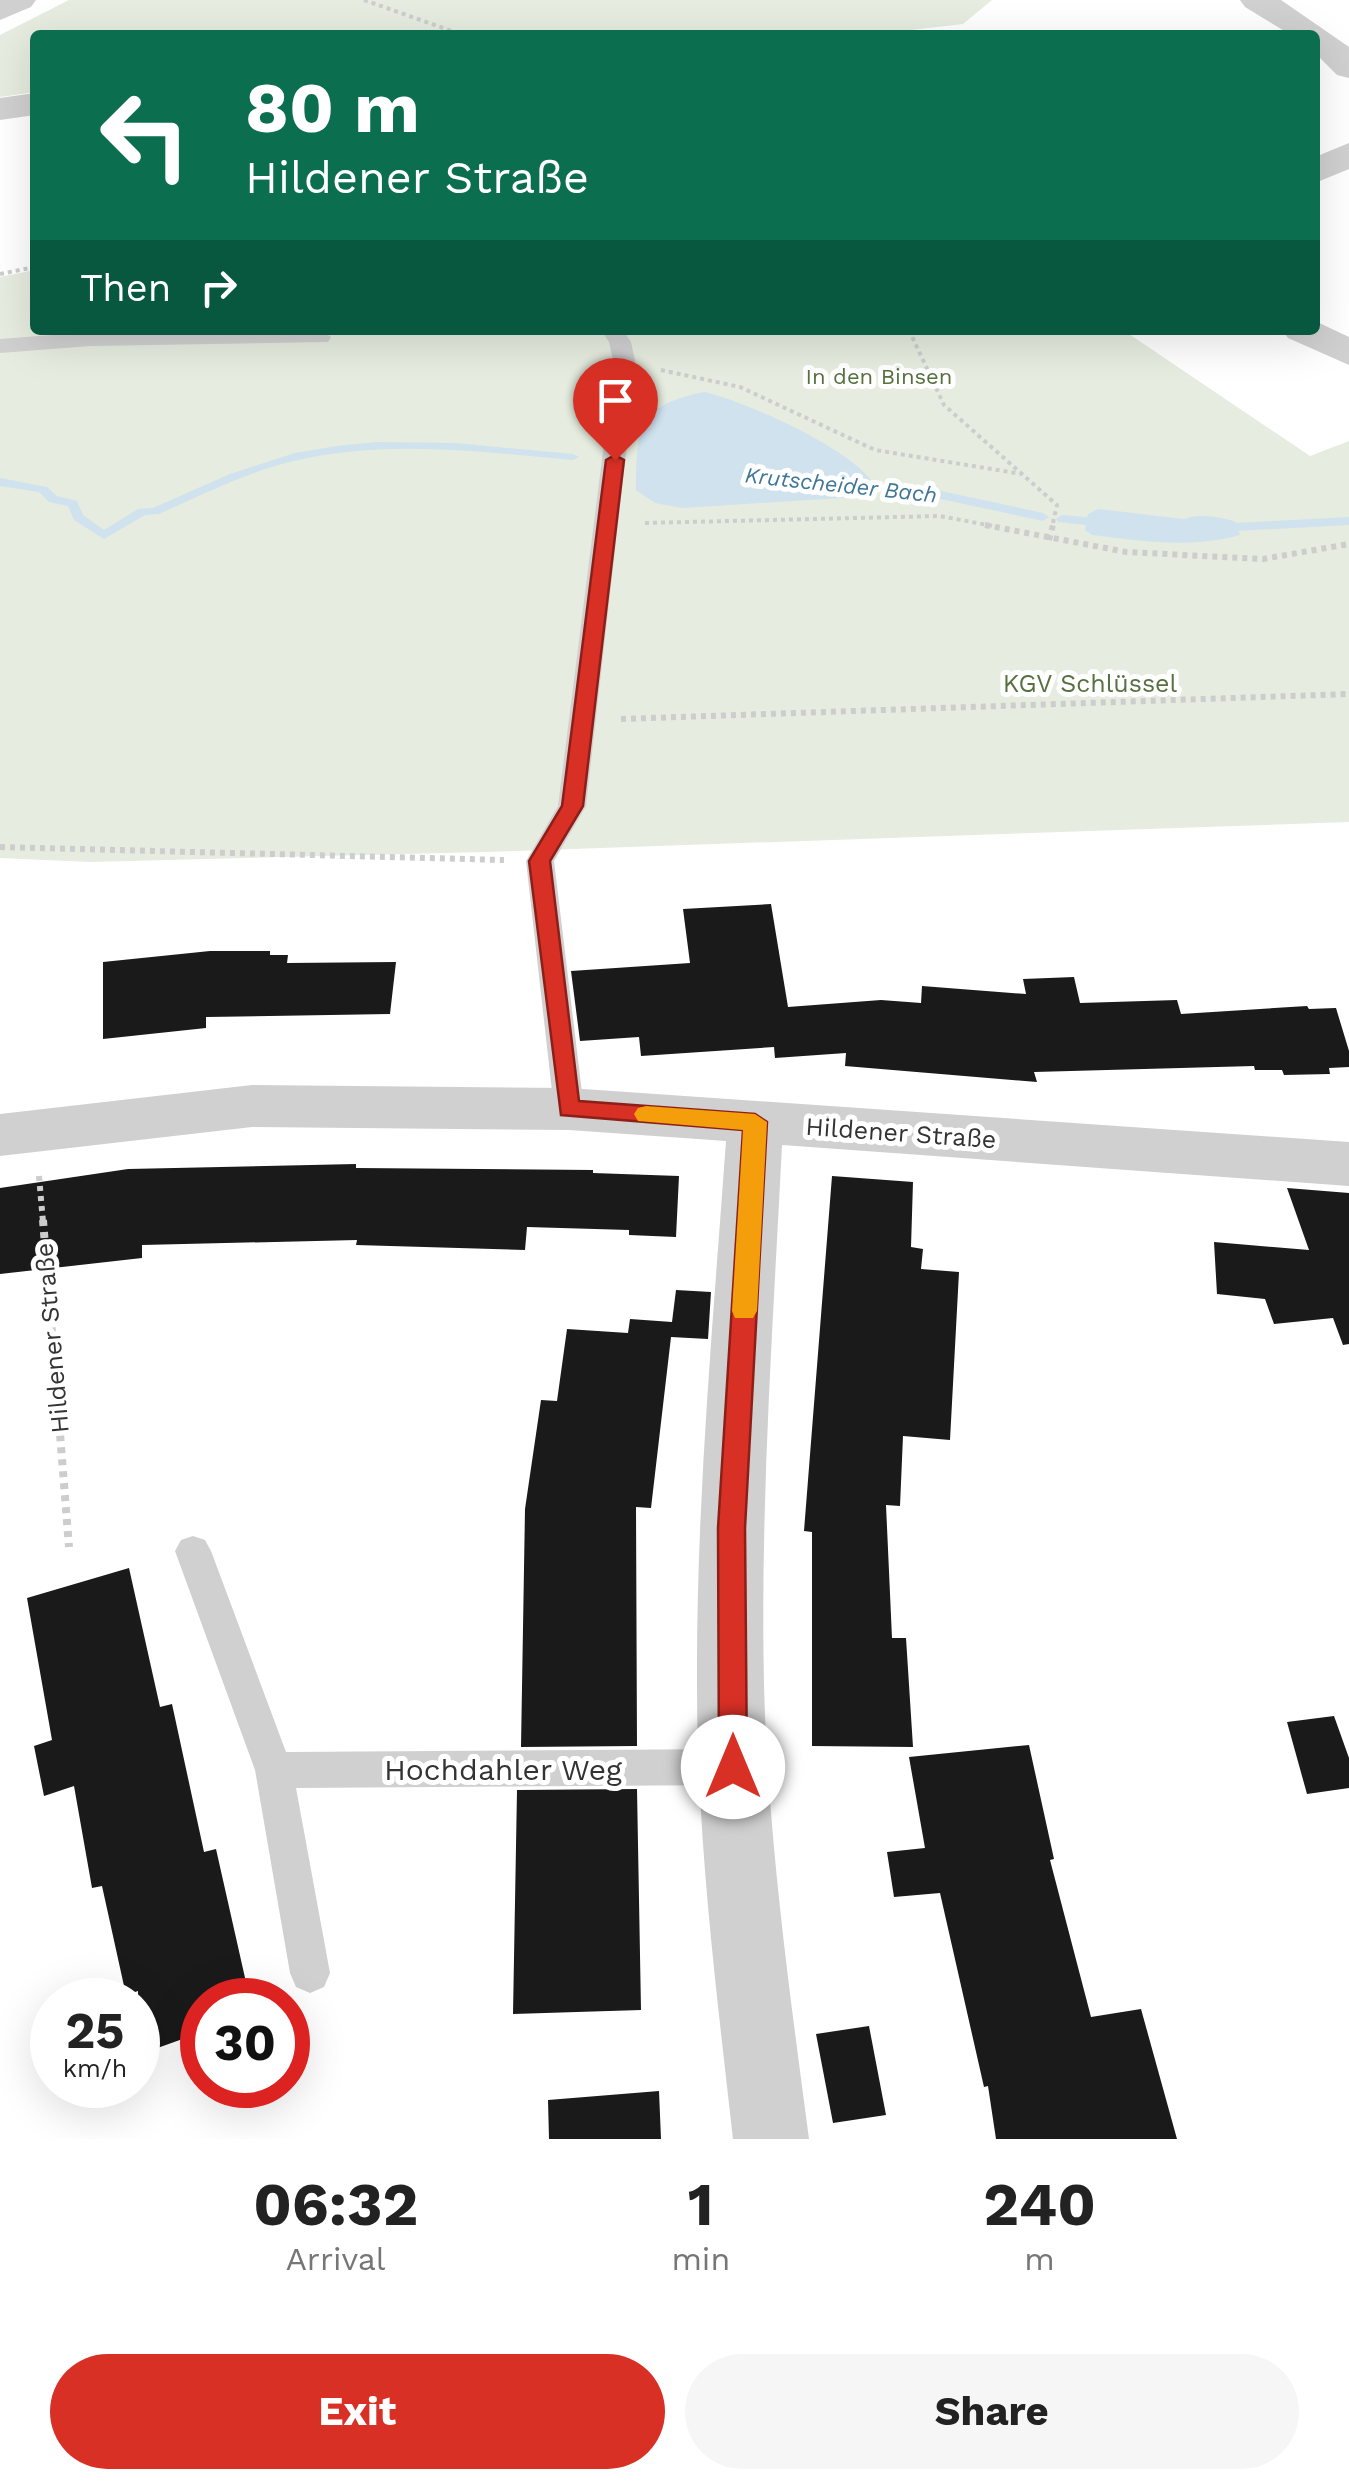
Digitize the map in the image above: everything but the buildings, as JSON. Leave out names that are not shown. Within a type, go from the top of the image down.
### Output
[{"type":"street","points":[[0,10],[19,0]]},
{"type":"street","points":[[1257,0],[1310,30]]},
{"type":"street","points":[[1320,38],[1349,68]]},
{"type":"street","points":[[0,109],[30,105]]},
{"type":"street","points":[[1320,169],[1349,154]]},
{"type":"street","points":[[1312,335],[1349,353]]},
{"type":"street","name":"Hildener Straße","points":[[17,1132],[252,1106],[569,1109],[1349,1164]]},
{"type":"street","points":[[755,1122],[732,1528],[733,1767],[753,1995],[772,2139]]},
{"type":"lane","points":[[569,1109],[540,861],[572,806],[609,524],[625,365],[615,335]]},
{"type":"lane","points":[[0,346],[90,339],[320,338]]},
{"type":"lane","points":[[194,1551],[274,1770],[310,1973]]},
{"type":"lane","name":"Hochdahler Weg","points":[[274,1770],[733,1767]]},
{"type":"path","points":[[364,0],[449,30]]},
{"type":"path","points":[[0,274],[30,269]]},
{"type":"path","points":[[911,335],[944,405],[1056,504],[1049,540]]},
{"type":"path","points":[[625,365],[698,375],[740,387],[875,450],[1022,474]]},
{"type":"path","points":[[609,524],[940,516],[1126,552],[1263,559],[1349,544]]},
{"type":"path","points":[[583,720],[1349,694]]},
{"type":"path","points":[[0,847],[540,861]]},
{"type":"path","name":"Hildener Straße","points":[[17,1132],[69,1547]]},
{"type":"green space","points":[[69,0],[992,0],[963,24],[911,30],[30,30],[30,93],[0,97],[0,35]]},
{"type":"green space","points":[[30,271],[30,335],[1130,335],[1310,456],[1349,441],[1349,822],[485,852],[91,862],[0,858],[0,277]]},
{"type":"water","points":[[704,392],[771,416],[846,457],[875,486],[871,496],[682,508],[655,503],[636,490],[640,435],[645,423],[665,404]]},
{"type":"water","points":[[1098,509],[1184,519],[1217,517],[1236,522],[1240,535],[1184,543],[1092,535],[1085,530],[1088,514]]},
{"type":"waterway","name":"Krutscheider Bach","points":[[0,482],[43,489],[53,499],[73,504],[78,517],[104,535],[142,512],[155,511],[248,472],[337,449],[416,445],[573,457]]},
{"type":"waterway","name":"Krutscheider Bach","points":[[855,485],[913,489],[1043,517]]},
{"type":"waterway","name":"Krutscheider Bach","points":[[1062,519],[1105,523]]},
{"type":"waterway","name":"Krutscheider Bach","points":[[1218,528],[1349,521]]},
{"type":"slow traffic","points":[[646,1114],[755,1122],[744,1311]]},
{"type":"route","points":[[615,460],[572,806],[540,861],[569,1109],[755,1122],[732,1528],[733,1767]]},
{"type":"park label","name":"In den Binsen","points":[[879,376]]},
{"type":"park label","name":"KGV Schlüssel","points":[[1090,683]]}]
